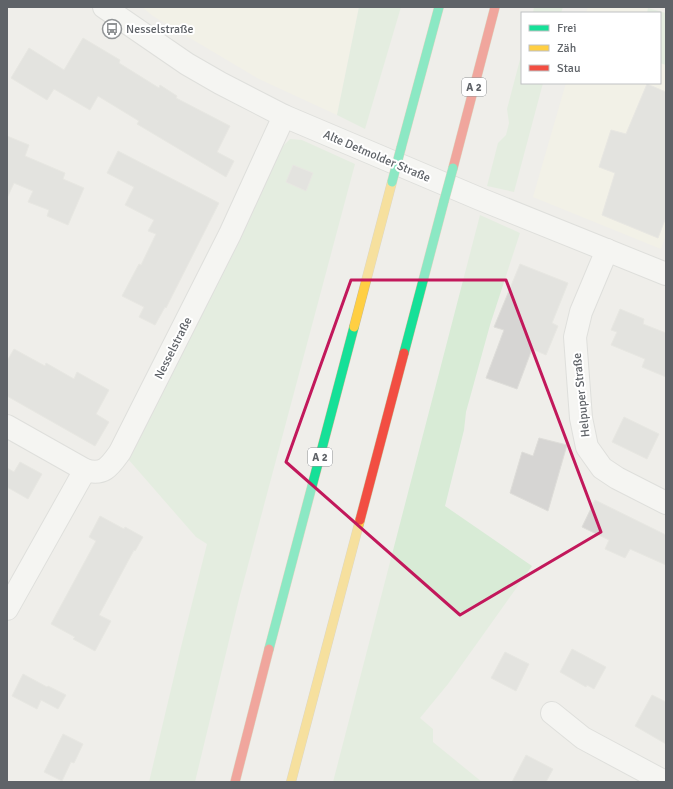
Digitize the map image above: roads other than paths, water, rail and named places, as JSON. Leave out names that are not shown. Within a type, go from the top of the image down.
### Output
[{"type":"highway","name":"A 2","points":[[235,782],[439,7]]},
{"type":"highway","name":"A 2","points":[[291,782],[495,7]]},
{"type":"street","name":"Alte Detmolder Straße","points":[[104,7],[194,68],[284,116],[480,199],[666,274]]},
{"type":"street","name":"Nesselstraße","points":[[86,470],[93,473],[102,471],[112,464],[120,452],[230,234],[284,116]]},
{"type":"street","name":"Helpuper Straße","points":[[607,250],[581,312],[575,337],[582,418],[587,447],[602,468],[617,478],[666,503]]},
{"type":"street","points":[[7,426],[86,470],[7,609]]},
{"type":"street","points":[[552,713],[583,738],[665,782]]},
{"type":"place","name":"Nesselstraße","points":[[112,29]]}]
